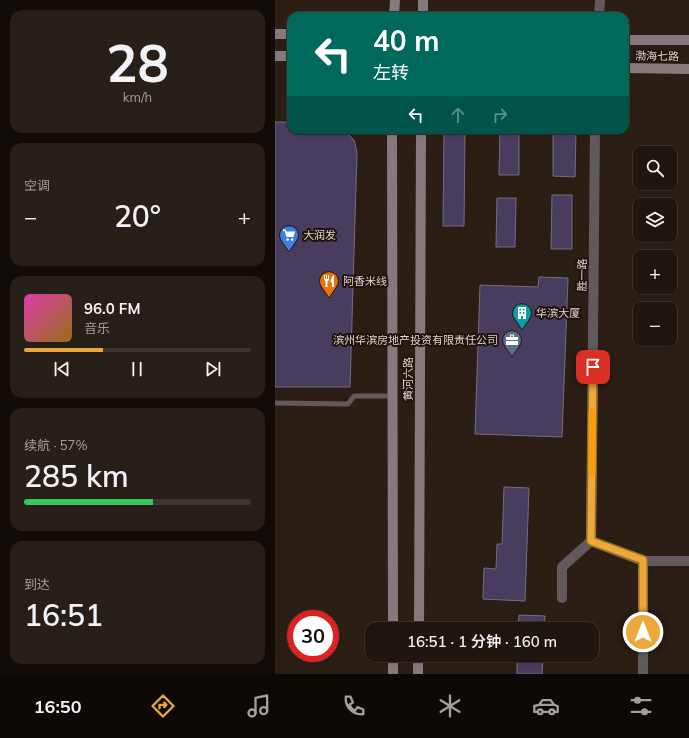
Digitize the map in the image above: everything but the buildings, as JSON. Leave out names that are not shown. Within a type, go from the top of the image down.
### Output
[{"type":"main road","points":[[395,0],[395,12]]},
{"type":"main road","points":[[423,0],[423,12]]},
{"type":"main road","points":[[275,34],[287,34]]},
{"type":"main road","name":"渤海七路","points":[[629,40],[689,40]]},
{"type":"main road","points":[[275,56],[287,56]]},
{"type":"main road","name":"渤海七路","points":[[629,68],[689,69]]},
{"type":"main road","name":"黄河六路","points":[[393,134],[393,622]]},
{"type":"main road","name":"黄河六路","points":[[419,622],[421,134]]},
{"type":"main road","points":[[393,662],[393,674]]},
{"type":"main road","points":[[418,674],[419,662]]},
{"type":"street","points":[[599,12],[600,0]]},
{"type":"street","name":"胜一路","points":[[591,541],[595,134]]},
{"type":"street","points":[[562,598],[562,567],[591,541],[643,560],[689,561]]},
{"type":"street","points":[[643,560],[643,674]]},
{"type":"lane","points":[[275,403],[348,404],[354,396],[393,396]]},
{"type":"slow traffic","points":[[592,412],[592,473]]},
{"type":"place","name":"大润发","points":[[289,252]]},
{"type":"place","name":"阿香米线","points":[[329,298]]},
{"type":"place","name":"华滨大厦","points":[[522,330]]},
{"type":"place","name":"滨州华滨房地产投资有限责任公司","points":[[512,357]]},
{"type":"route","points":[[593,367],[591,541],[643,560],[643,632]]}]
